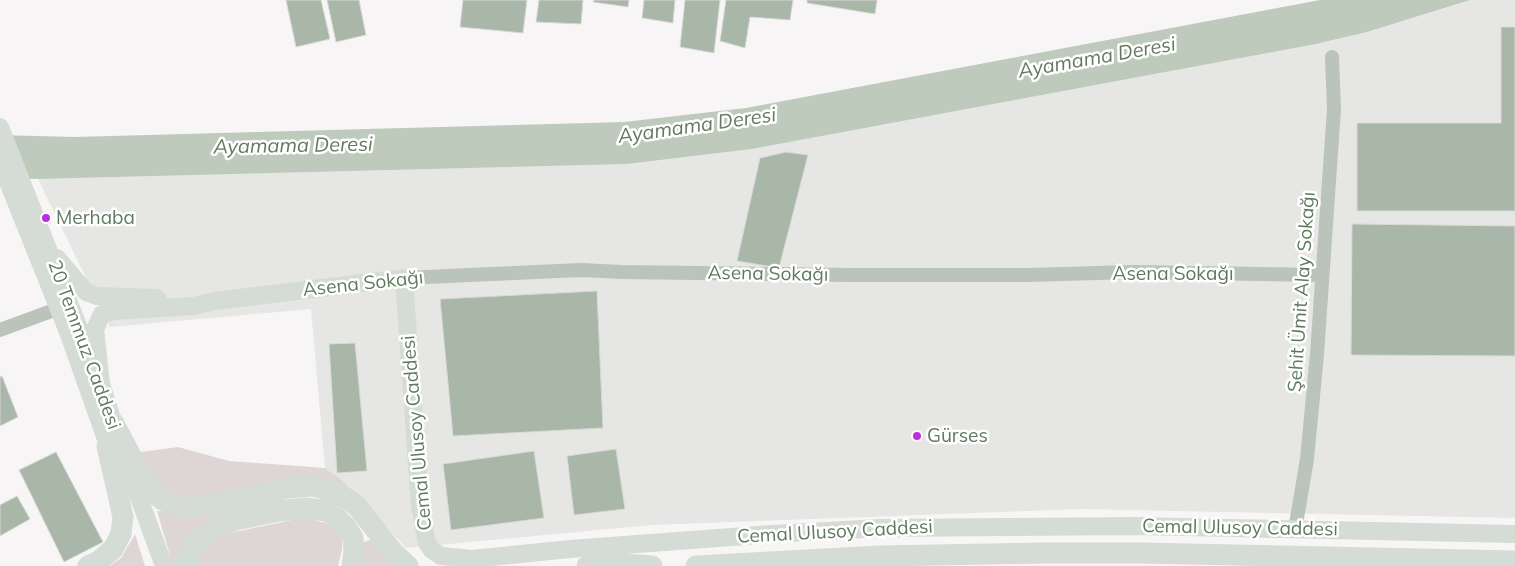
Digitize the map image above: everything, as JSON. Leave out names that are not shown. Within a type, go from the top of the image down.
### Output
[{"type":"highway","points":[[113,422],[145,482],[161,499],[170,504],[186,508],[196,507],[288,488],[310,486],[321,488],[344,497],[356,506],[408,566]]},
{"type":"highway","points":[[88,566],[106,556],[113,549],[121,534],[123,517],[107,446]]},
{"type":"highway","points":[[184,566],[195,543],[221,525],[253,516],[306,508],[326,512],[337,518],[346,527],[354,545],[352,566]]},
{"type":"highway","points":[[696,566],[880,556],[1042,553],[1143,553],[1515,561]]},
{"type":"highway","points":[[587,566],[624,564],[652,566]]},
{"type":"main road","name":"20 Temmuz Caddesi","points":[[0,126],[29,221],[47,247],[101,384],[136,490],[164,566]]},
{"type":"main road","points":[[0,162],[29,221],[57,309],[68,332],[151,566]]},
{"type":"main road","points":[[47,247],[86,292],[96,296],[191,298],[215,301]]},
{"type":"main road","name":"Asena Sokağı","points":[[215,301],[404,278]]},
{"type":"main road","name":"Cemal Ulusoy Caddesi","points":[[404,278],[420,506],[427,543],[432,550],[441,556],[472,559],[570,549],[881,528],[1136,526],[1515,534]]},
{"type":"main road","points":[[101,384],[95,329],[102,314],[113,311],[194,306],[215,301]]},
{"type":"street","name":"Şehit Ümit Alay Sokağı","points":[[1295,530],[1307,459],[1317,354],[1334,109],[1332,57]]},
{"type":"street","name":"Asena Sokağı","points":[[404,278],[581,270],[841,275],[1027,275],[1133,272],[1322,275]]},
{"type":"street","points":[[0,330],[57,309]]},
{"type":"shaded area","points":[[1470,0],[1515,0],[1515,518],[1080,509],[652,525],[406,548],[342,480],[325,468],[311,309],[110,327],[38,179],[627,164],[752,149],[1316,44],[1367,32]]},
{"type":"shaded area","points":[[178,447],[229,461],[325,468],[342,480],[359,499],[340,487],[180,500],[155,480],[141,452]]},
{"type":"shaded area","points":[[235,508],[173,566],[157,511],[207,516]]},
{"type":"shaded area","points":[[308,518],[328,524],[338,532],[342,540],[342,550],[338,566],[192,566],[198,554],[220,535]]},
{"type":"shaded area","points":[[135,534],[145,566],[110,566],[121,558]]},
{"type":"shaded area","points":[[373,539],[395,566],[360,566],[362,543]]},
{"type":"water","name":"Ayamama Deresi","points":[[1320,0],[1470,0],[1367,32],[1316,44],[752,149],[627,164],[38,179],[0,178],[0,135],[74,137],[624,122],[746,108]]},
{"type":"building","points":[[286,0],[321,0],[330,39],[296,47]]},
{"type":"building","points":[[327,0],[359,0],[366,35],[336,42]]},
{"type":"building","points":[[463,0],[527,0],[523,33],[460,27]]},
{"type":"building","points":[[539,0],[583,0],[581,24],[536,22]]},
{"type":"building","points":[[594,0],[629,0],[628,7],[593,2]]},
{"type":"building","points":[[644,0],[675,0],[673,23],[642,18]]},
{"type":"building","points":[[685,0],[720,0],[714,53],[680,47]]},
{"type":"building","points":[[726,0],[793,0],[790,20],[750,17],[745,48],[720,41]]},
{"type":"building","points":[[807,0],[877,0],[875,14],[807,3]]},
{"type":"building","points":[[1501,27],[1515,27],[1515,211],[1357,211],[1357,123],[1501,123]]},
{"type":"building","points":[[786,152],[808,155],[779,268],[737,261],[760,158]]},
{"type":"building","points":[[1352,224],[1515,226],[1515,356],[1351,355]]},
{"type":"building","points":[[597,291],[603,428],[453,436],[440,299]]},
{"type":"building","points":[[355,343],[367,471],[337,473],[329,344]]},
{"type":"building","points":[[2,376],[18,417],[0,426],[0,377]]},
{"type":"building","points":[[616,449],[625,509],[574,515],[567,456]]},
{"type":"building","points":[[534,451],[544,518],[451,530],[443,464]]},
{"type":"building","points":[[56,452],[103,542],[64,562],[19,470]]},
{"type":"building","points":[[17,496],[30,519],[0,536],[0,505]]},
{"type":"place","name":"Merhaba","points":[[46,218]]},
{"type":"place","name":"Gürses","points":[[917,436]]}]
